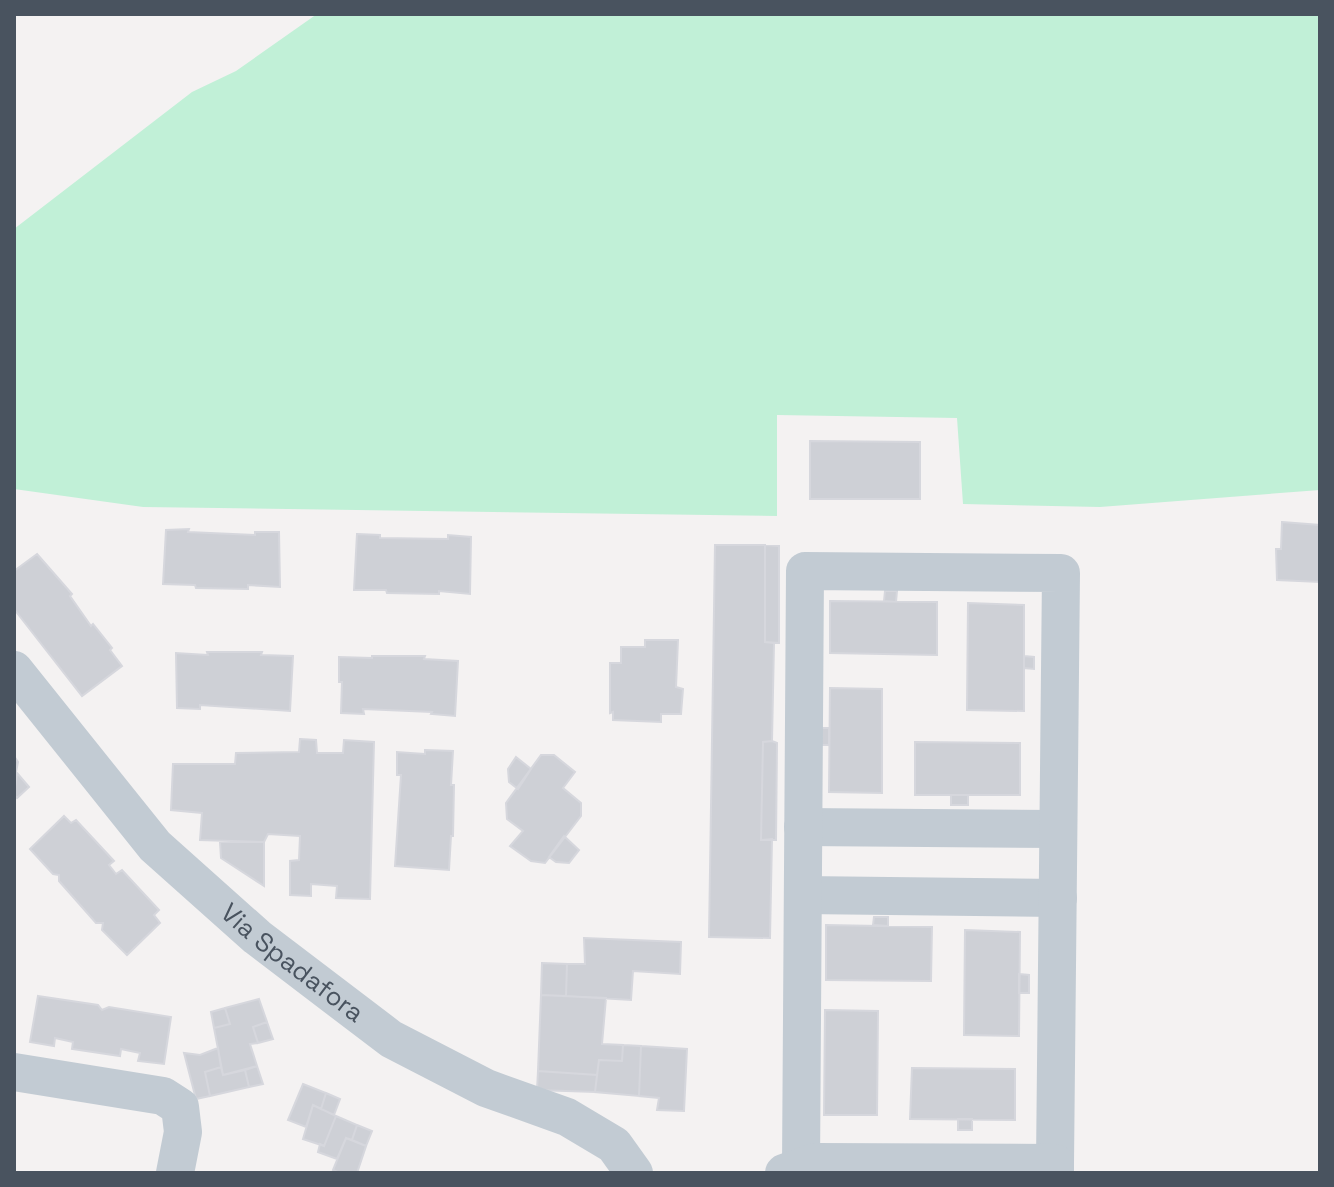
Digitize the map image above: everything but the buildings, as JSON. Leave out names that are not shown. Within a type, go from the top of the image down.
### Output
[{"type":"street","points":[[805,571],[1061,573],[1058,829],[1055,1168],[815,1162],[792,1170],[803,895],[805,571]]},
{"type":"street","name":"Via Spadafora","points":[[14,670],[155,846],[257,937],[391,1039],[486,1088],[567,1117],[614,1145],[634,1173]]},
{"type":"street","points":[[803,827],[1058,829]]},
{"type":"street","points":[[803,895],[1058,898]]},
{"type":"street","points":[[14,1072],[163,1096],[180,1107],[183,1132],[175,1173]]},
{"type":"green space","points":[[317,14],[1320,14],[1320,490],[1100,507],[963,504],[957,418],[777,415],[777,516],[143,507],[14,489],[14,229],[192,92],[236,71]]}]
